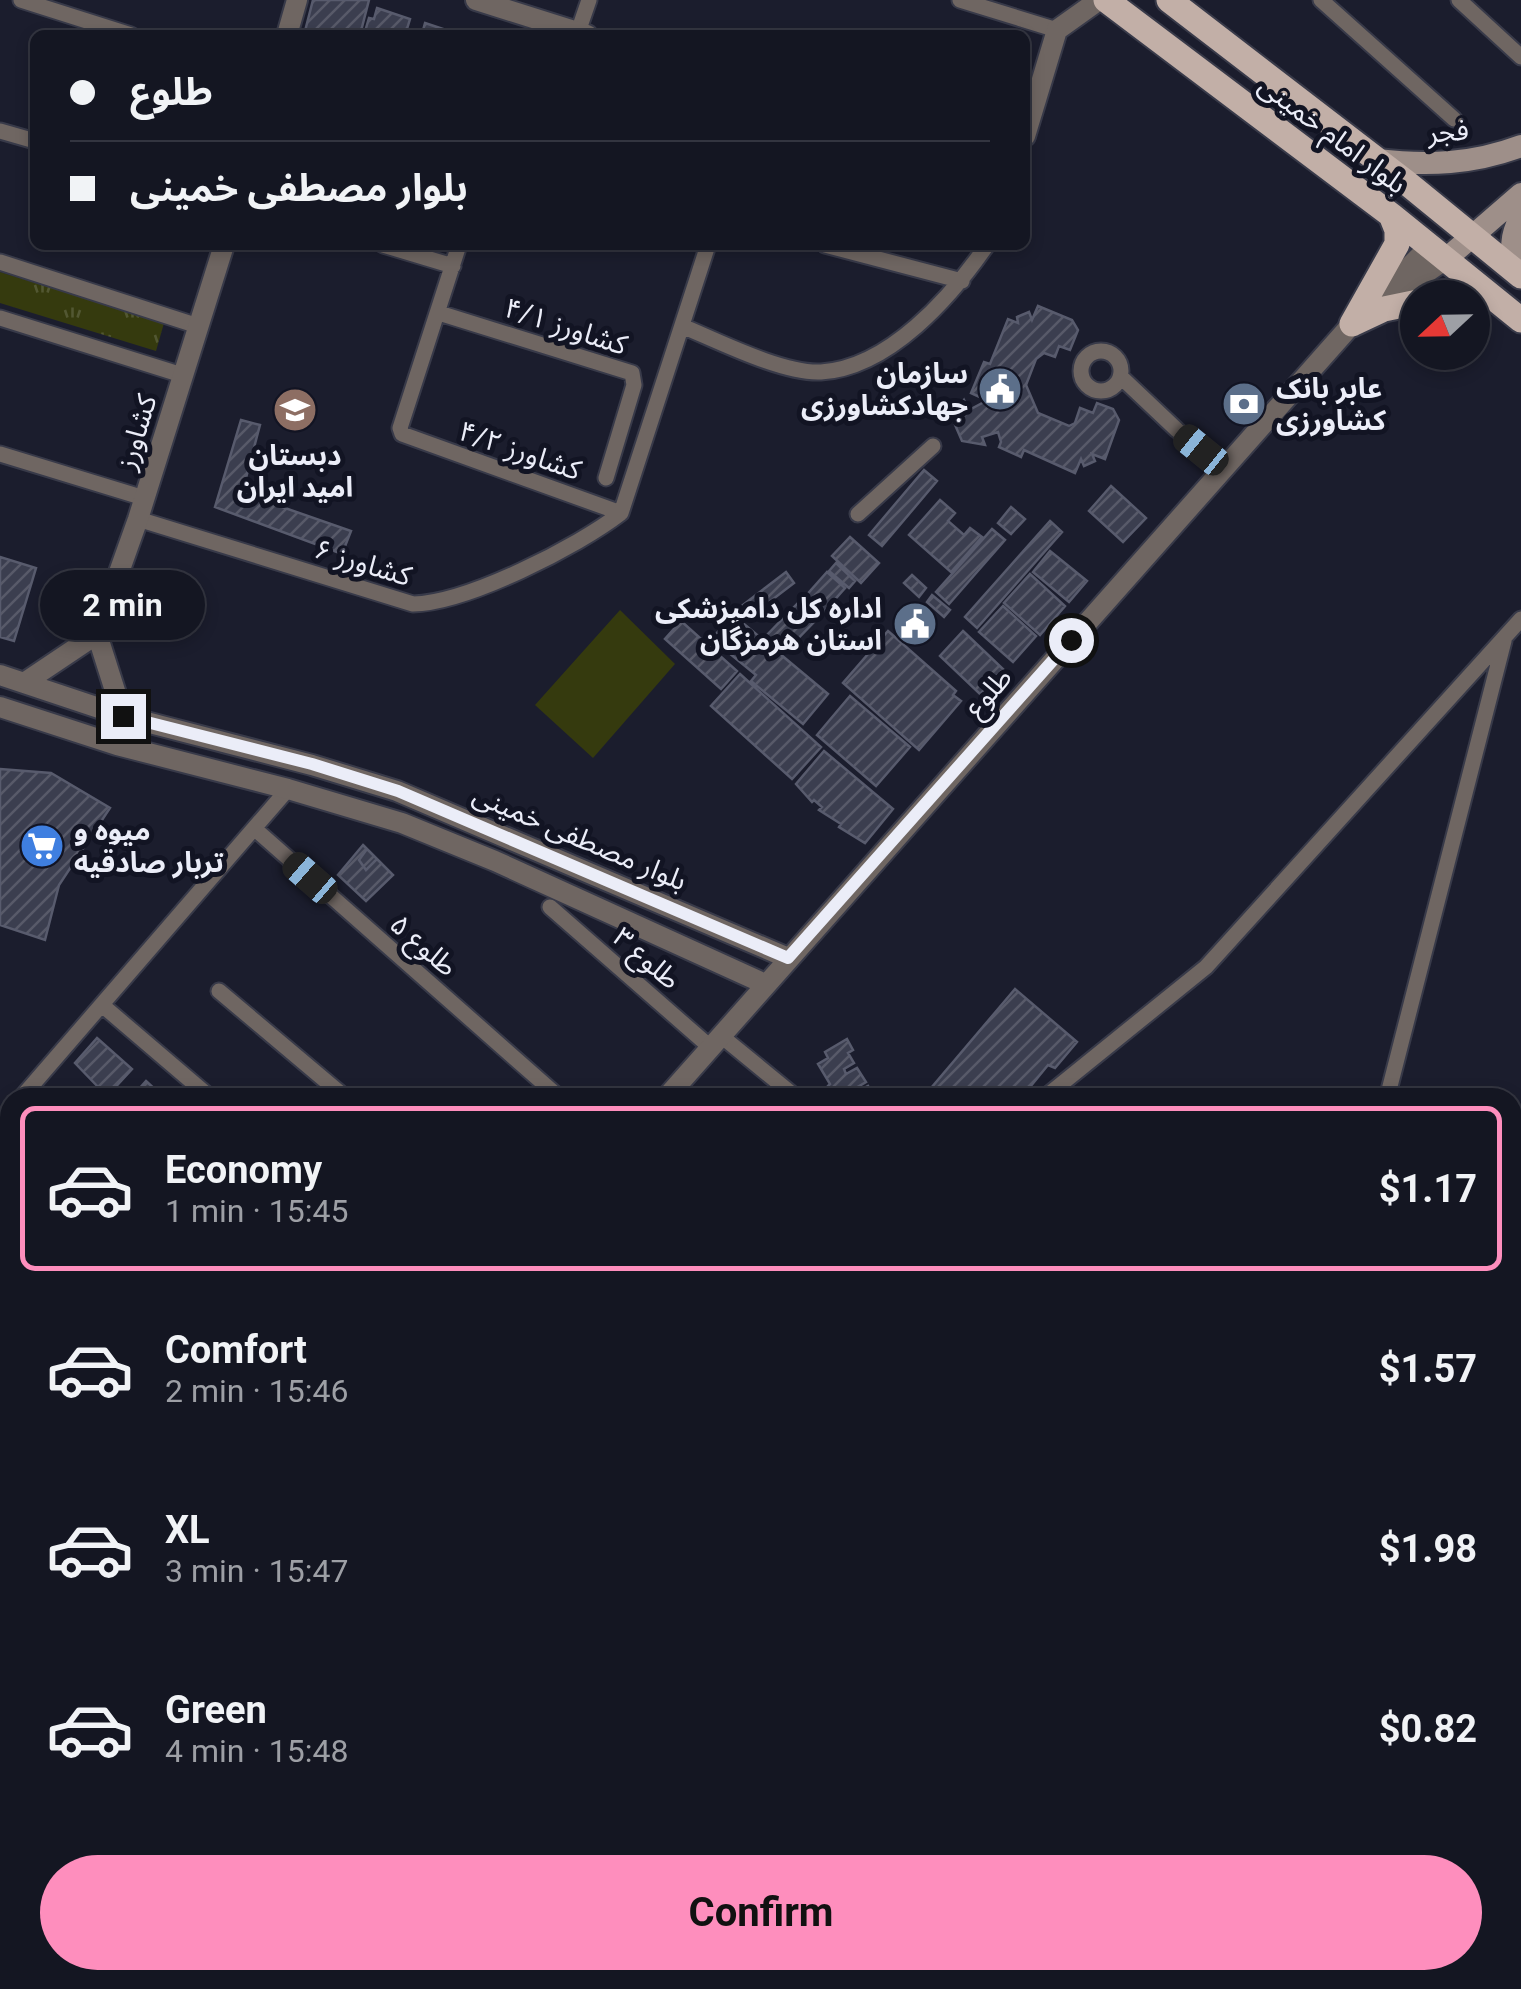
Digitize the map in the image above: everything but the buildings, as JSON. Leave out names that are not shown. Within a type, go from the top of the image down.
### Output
[{"type":"main road","name":"بلوار امام خمینی","points":[[1103,0],[1391,215],[1515,314]]},
{"type":"main road","name":"بلوار امام خمینی","points":[[1169,0],[1521,272]]},
{"type":"main road","name":"فجر","points":[[1377,160],[1407,164],[1464,162],[1521,146]]},
{"type":"main road","points":[[1438,252],[1464,228],[1521,194]]},
{"type":"main road","points":[[1352,324],[1397,244],[1391,215]]},
{"type":"main road","points":[[1521,216],[1511,243],[1521,272]]},
{"type":"main road","points":[[1352,324],[1400,306]]},
{"type":"main road","points":[[1490,308],[1515,314]]},
{"type":"street","points":[[21,0],[116,30]]},
{"type":"street","points":[[288,30],[297,0]]},
{"type":"street","points":[[476,0],[526,26],[554,30]]},
{"type":"street","points":[[584,30],[589,0]]},
{"type":"street","points":[[960,0],[1057,30]]},
{"type":"street","points":[[1030,119],[1057,30],[1103,0]]},
{"type":"street","points":[[1321,0],[1454,119]]},
{"type":"street","points":[[1459,0],[1521,57]]},
{"type":"street","points":[[0,131],[30,140]]},
{"type":"street","name":"کشاورز","points":[[97,634],[138,520],[222,250]]},
{"type":"street","points":[[400,250],[453,266]]},
{"type":"street","points":[[439,313],[458,250]]},
{"type":"street","points":[[621,513],[706,250]]},
{"type":"street","points":[[844,250],[962,281]]},
{"type":"street","points":[[682,326],[765,360],[819,372],[858,364],[910,333],[962,281],[984,250]]},
{"type":"street","name":"طلوع","points":[[675,1088],[1352,324],[1438,252]]},
{"type":"street","points":[[0,262],[198,326]]},
{"type":"street","name":"کشاورز ۴/۲","points":[[439,313],[400,428],[402,434],[621,513]]},
{"type":"street","name":"کشاورز ۴/۱","points":[[439,313],[632,372],[634,384],[606,478]]},
{"type":"street","points":[[0,318],[182,375]]},
{"type":"street","points":[[1121,377],[1225,469]]},
{"type":"street","points":[[858,514],[933,446]]},
{"type":"street","points":[[0,454],[144,498]]},
{"type":"street","name":"کشاورز ۶","points":[[138,520],[413,604],[448,599],[498,580],[585,537],[621,513]]},
{"type":"street","points":[[1056,1088],[1206,967],[1521,619]]},
{"type":"street","points":[[24,682],[97,634],[123,716]]},
{"type":"street","points":[[1390,1088],[1505,637]]},
{"type":"street","name":"بلوار مصطفی خمینی","points":[[0,675],[123,716],[312,764],[398,791],[788,958]]},
{"type":"street","name":"بلوار مصطفی خمینی","points":[[4,712],[288,789],[443,838],[765,984]]},
{"type":"street","points":[[30,1088],[288,789]]},
{"type":"street","name":"طلوع ۵","points":[[255,829],[549,1088]]},
{"type":"street","points":[[612,914],[625,887]]},
{"type":"street","name":"طلوع ۳","points":[[550,907],[716,1041],[782,1088]]},
{"type":"street","points":[[220,991],[334,1088]]},
{"type":"street","points":[[102,1005],[198,1088]]},
{"type":"green space","points":[[0,272],[164,323],[156,351],[0,303]]},
{"type":"green space","points":[[620,610],[675,664],[593,758],[535,705]]},
{"type":"place","name":"سازمان جهادکشاورزی","points":[[1000,389]]},
{"type":"place","name":"عابر بانک کشاورزی","points":[[1244,404]]},
{"type":"place","name":"دبستان امید ایران","points":[[295,410]]},
{"type":"place","name":"اداره کل دامپزشکی استان هرمزگان","points":[[915,624]]},
{"type":"place","name":"میوه و تربار صادقیه","points":[[42,846]]},
{"type":"route","points":[[123,716],[312,764],[398,791],[788,958],[1071,640]]}]
